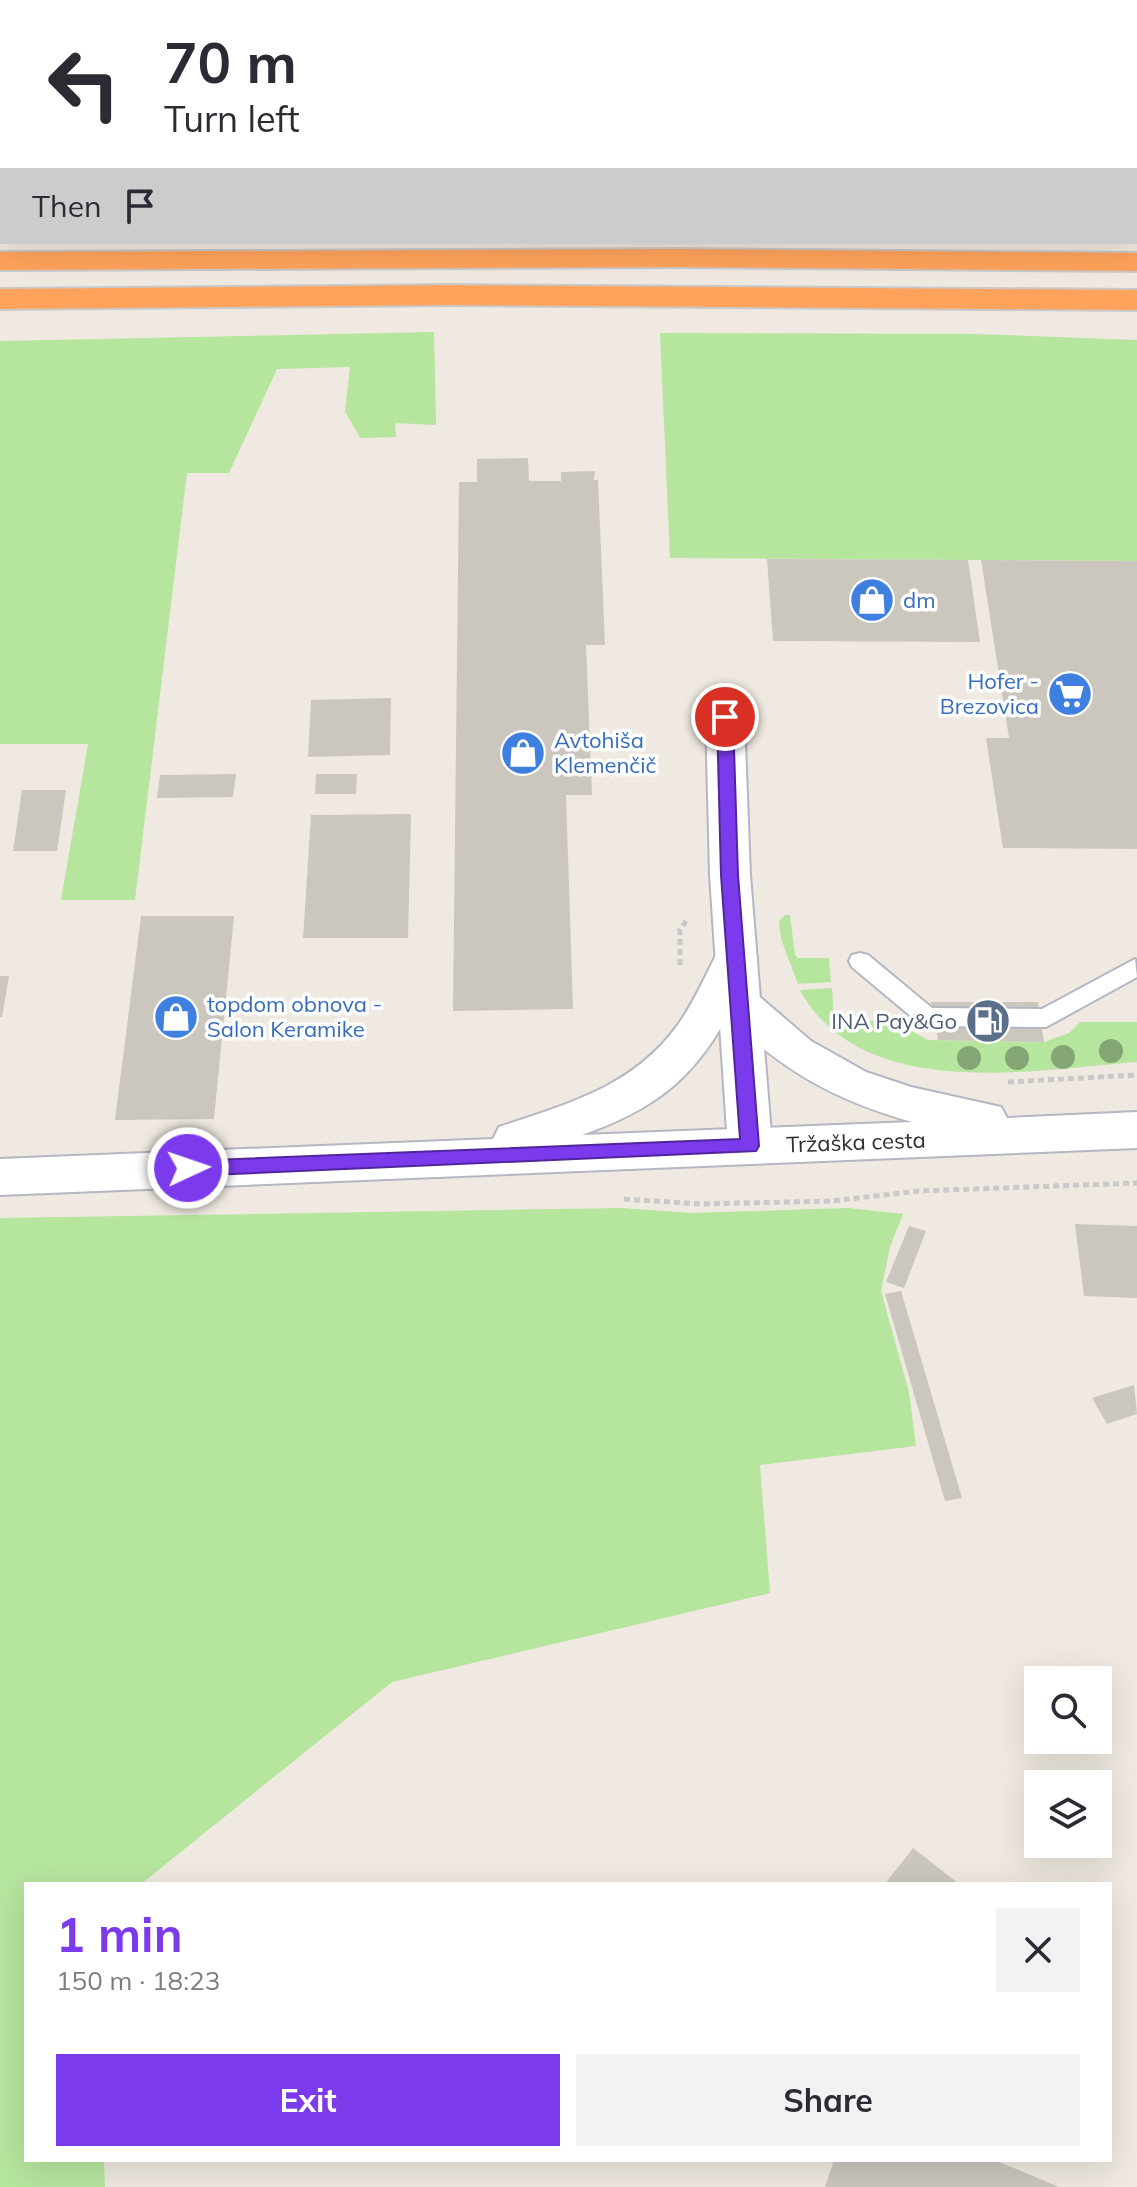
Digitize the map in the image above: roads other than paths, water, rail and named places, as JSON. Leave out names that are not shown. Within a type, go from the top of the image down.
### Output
[{"type":"highway","points":[[0,261],[447,258],[1137,262]]},
{"type":"highway","points":[[0,299],[356,295],[1137,300]]},
{"type":"highway","points":[[907,297],[998,316],[1137,320]]},
{"type":"main road","points":[[725,717],[730,875],[750,1146]]},
{"type":"main road","points":[[459,1157],[569,1123],[609,1108],[646,1088],[675,1061],[692,1039],[736,957]]},
{"type":"main road","points":[[739,1003],[801,1059],[868,1092],[908,1105],[1070,1133]]},
{"type":"main road","name":"Tržaška cesta","points":[[0,1177],[1137,1130]]},
{"type":"lane","points":[[860,961],[927,1017],[1046,1018],[1135,968]]},
{"type":"place","name":"dm","points":[[872,600]]},
{"type":"place","name":"Hofer - Brezovica","points":[[1070,694]]},
{"type":"place","name":"Avtohiša Klemenčič","points":[[523,753]]},
{"type":"place","name":"topdom obnova - Salon Keramike","points":[[176,1017]]},
{"type":"place","name":"INA Pay&Go","points":[[988,1021]]}]
